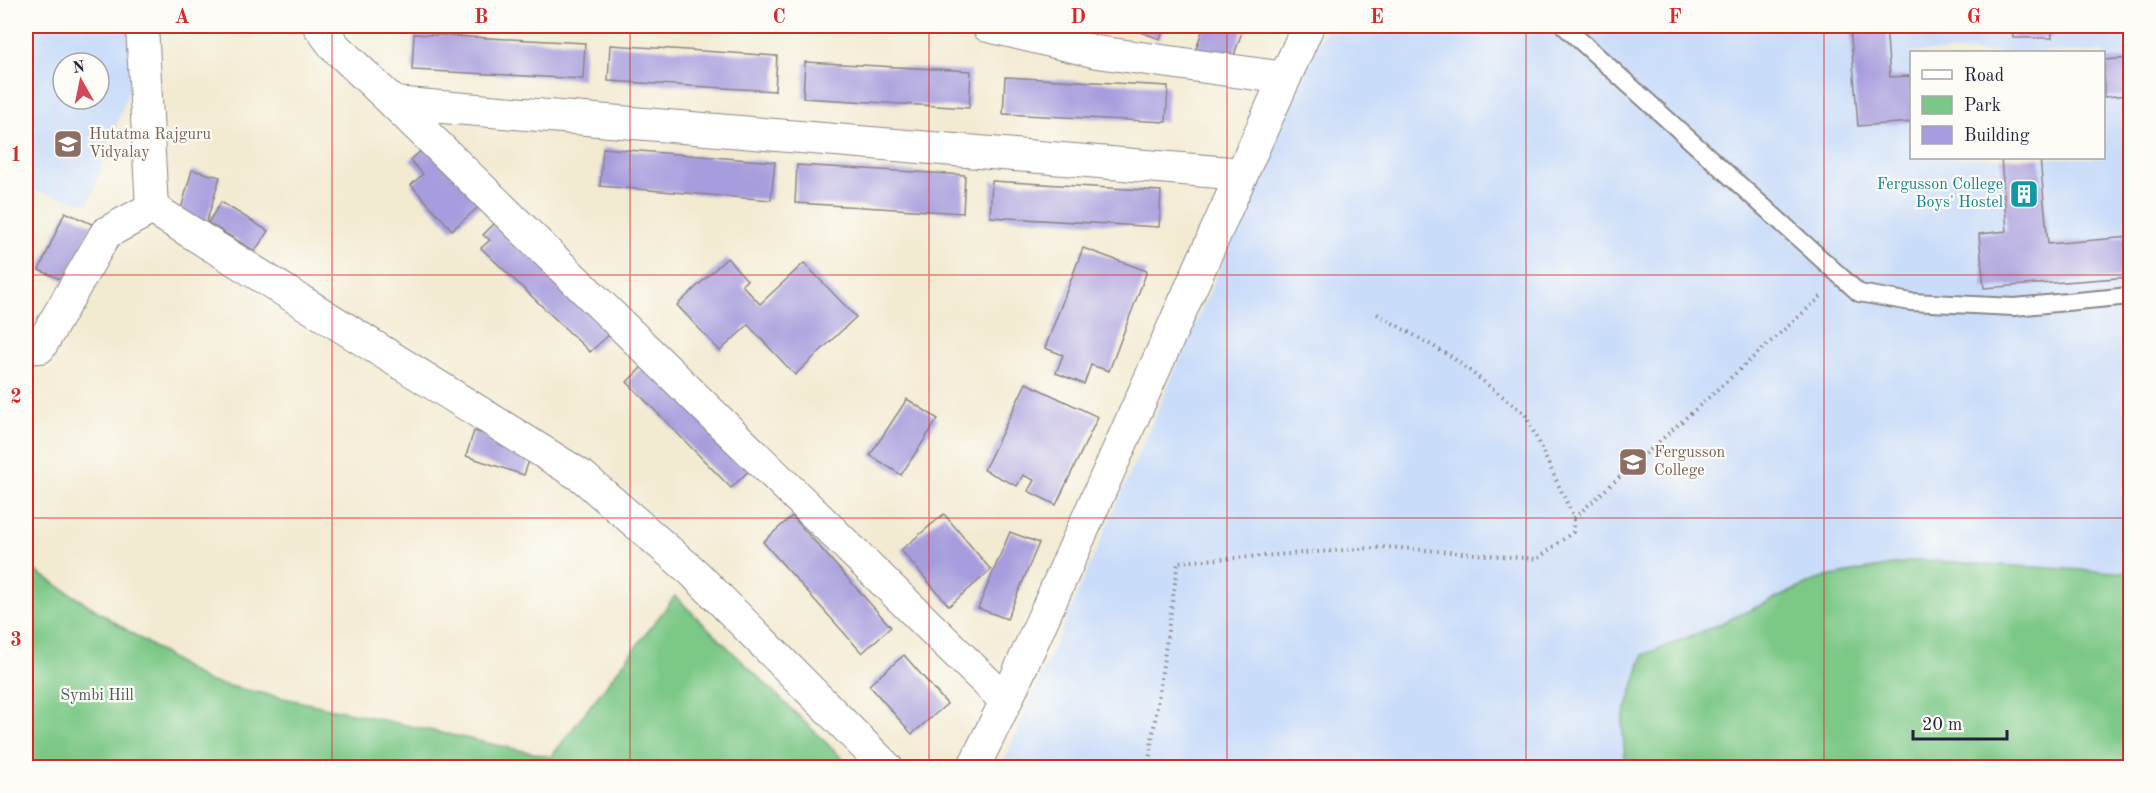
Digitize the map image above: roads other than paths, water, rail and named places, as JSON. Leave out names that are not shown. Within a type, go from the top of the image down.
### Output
[{"type":"street","points":[[142,26],[152,208]]},
{"type":"street","points":[[319,26],[335,47],[1006,700]]},
{"type":"street","points":[[988,26],[1096,52],[1285,78]]},
{"type":"street","points":[[973,768],[1006,700],[1308,26]]},
{"type":"street","points":[[394,103],[1242,174]]},
{"type":"street","points":[[26,348],[40,347],[106,233],[152,208]]},
{"type":"street","points":[[152,208],[583,477],[694,573],[887,768]]},
{"type":"lane","points":[[1564,26],[1859,293],[1911,303],[2014,307],[2130,296]]},
{"type":"place","name":"Hutatma Rajguru Vidyalay","points":[[68,144]]},
{"type":"place","name":"Fergusson College Boys' Hostel","points":[[2024,194]]},
{"type":"place","name":"Fergusson College","points":[[1633,462]]},
{"type":"park label","name":"Symbi Hill","points":[[97,696]]}]
